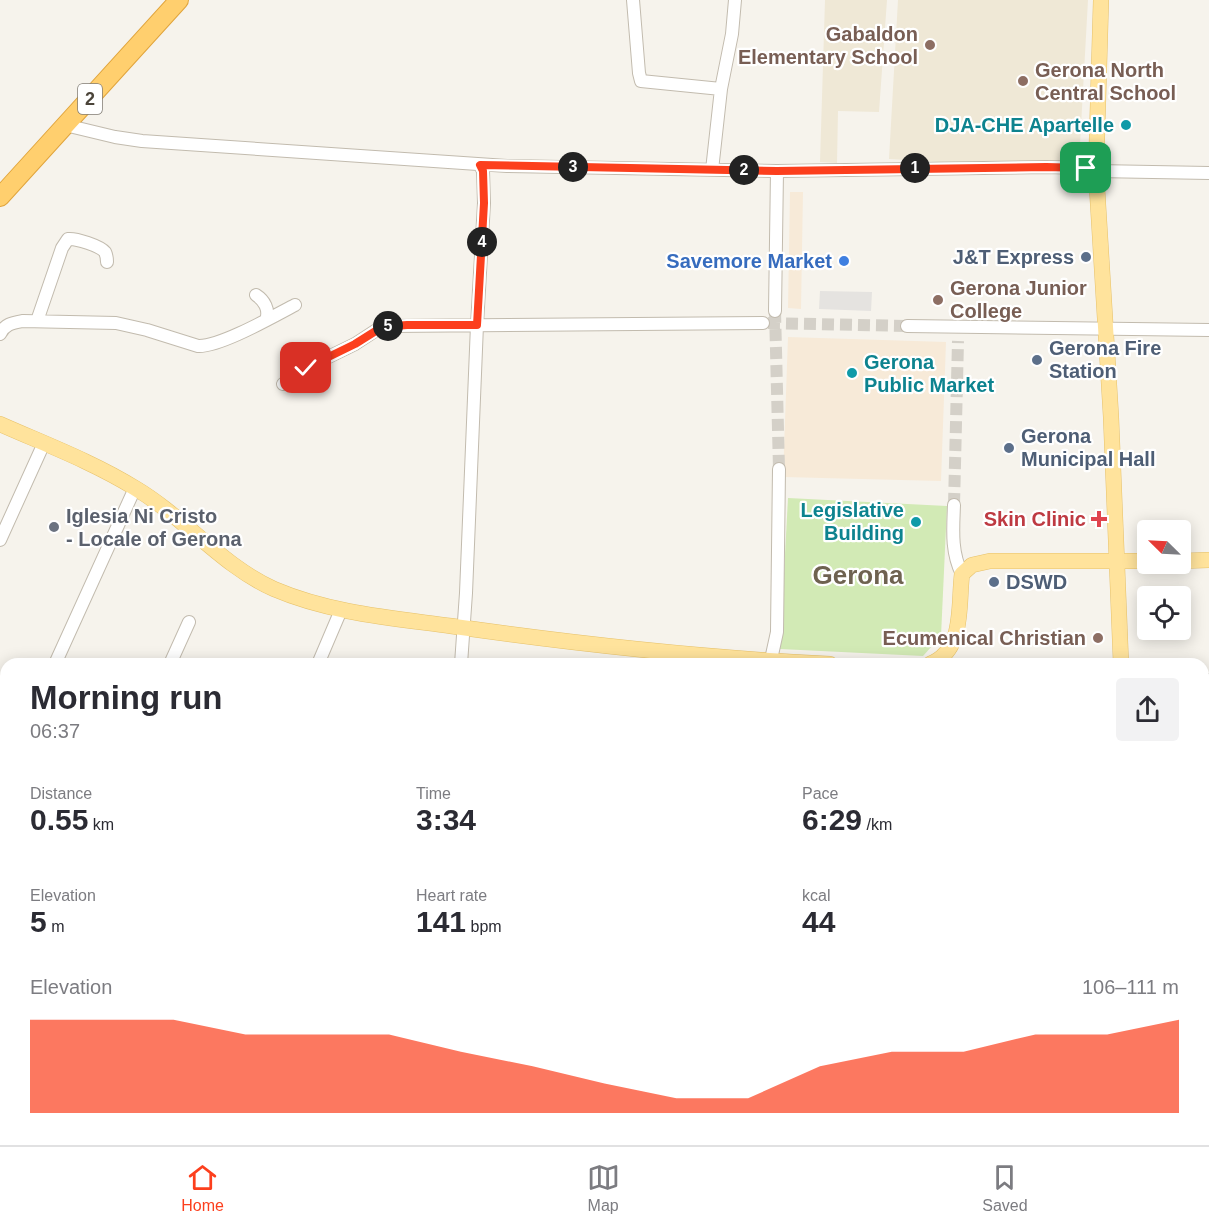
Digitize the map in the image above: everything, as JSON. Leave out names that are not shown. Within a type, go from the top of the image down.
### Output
[{"type":"highway","name":"2","points":[[0,197],[179,0]]},
{"type":"main road","points":[[1101,0],[1096,171],[1106,329],[1121,658]]},
{"type":"main road","points":[[0,424],[135,488],[160,505],[237,567],[265,584],[310,602],[340,610],[679,658]]},
{"type":"main road","points":[[1191,561],[1209,560]]},
{"type":"main road","points":[[949,658],[956,633],[962,574],[972,566],[990,561],[1137,561]]},
{"type":"street","points":[[633,0],[641,81],[722,89]]},
{"type":"street","points":[[712,170],[735,0]]},
{"type":"street","points":[[65,125],[142,141],[480,165],[777,171],[1046,167],[1086,168],[1096,171],[1209,173]]},
{"type":"street","points":[[461,658],[484,203],[483,171],[480,165]]},
{"type":"street","points":[[775,311],[777,171]]},
{"type":"street","points":[[38,321],[62,248],[68,239],[79,240],[101,249],[105,252],[107,262]]},
{"type":"street","points":[[256,295],[263,300],[266,306],[268,316],[266,320]]},
{"type":"street","points":[[0,334],[11,323],[104,322],[134,326],[204,347],[217,343],[295,305]]},
{"type":"street","points":[[283,384],[310,366],[355,344],[382,327],[763,323]]},
{"type":"street","points":[[907,326],[1209,330]]},
{"type":"street","points":[[958,327],[958,341]]},
{"type":"street","points":[[0,540],[3,525],[44,443]]},
{"type":"street","points":[[772,658],[777,632],[779,469]]},
{"type":"street","points":[[58,658],[135,488]]},
{"type":"street","points":[[954,505],[953,548],[962,574]]},
{"type":"street","points":[[320,658],[340,610]]},
{"type":"street","points":[[173,658],[189,622]]},
{"type":"shaded area","points":[[825,0],[887,0],[879,112],[838,111],[837,163],[820,162]]},
{"type":"shaded area","name":"Gerona North Central School","points":[[898,0],[1088,0],[1079,162],[956,163],[889,159]]},
{"type":"shaded area","points":[[790,192],[803,192],[801,309],[788,308]]},
{"type":"shaded area","points":[[820,291],[872,292],[871,311],[819,309]]},
{"type":"shaded area","name":"Gerona Public Market","points":[[788,337],[946,342],[941,481],[783,477]]},
{"type":"green space","points":[[788,498],[947,506],[941,636],[923,656],[780,649]]},
{"type":"tunnel","points":[[775,311],[779,469]]},
{"type":"tunnel","points":[[768,323],[907,326]]},
{"type":"tunnel","points":[[954,505],[958,341]]},
{"type":"place","name":"Gabaldon Elementary School","points":[[930,45]]},
{"type":"place","name":"Gerona North Central School","points":[[1023,81]]},
{"type":"place","name":"DJA-CHE Apartelle","points":[[1126,125]]},
{"type":"place","name":"J&T Express","points":[[1086,257]]},
{"type":"place","name":"Savemore Market","points":[[844,261]]},
{"type":"place","name":"Gerona Junior College","points":[[938,300]]},
{"type":"place","name":"Gerona Fire Station","points":[[1037,360]]},
{"type":"place","name":"Gerona Public Market","points":[[852,373]]},
{"type":"place","name":"Gerona Municipal Hall","points":[[1009,448]]},
{"type":"place","name":"Skin Clinic","points":[[1099,519]]},
{"type":"place","name":"Legislative Building","points":[[916,522]]},
{"type":"place","name":"Iglesia Ni Cristo - Locale of Gerona","points":[[54,527]]},
{"type":"place","name":"DSWD","points":[[994,582]]},
{"type":"place","name":"Ecumenical Christian","points":[[1098,638]]},
{"type":"district","name":"Gerona","points":[[858,575]]},
{"type":"route","points":[[306,368],[355,344],[382,327],[477,325],[484,203],[483,171],[480,165],[777,171],[1086,168]]}]
